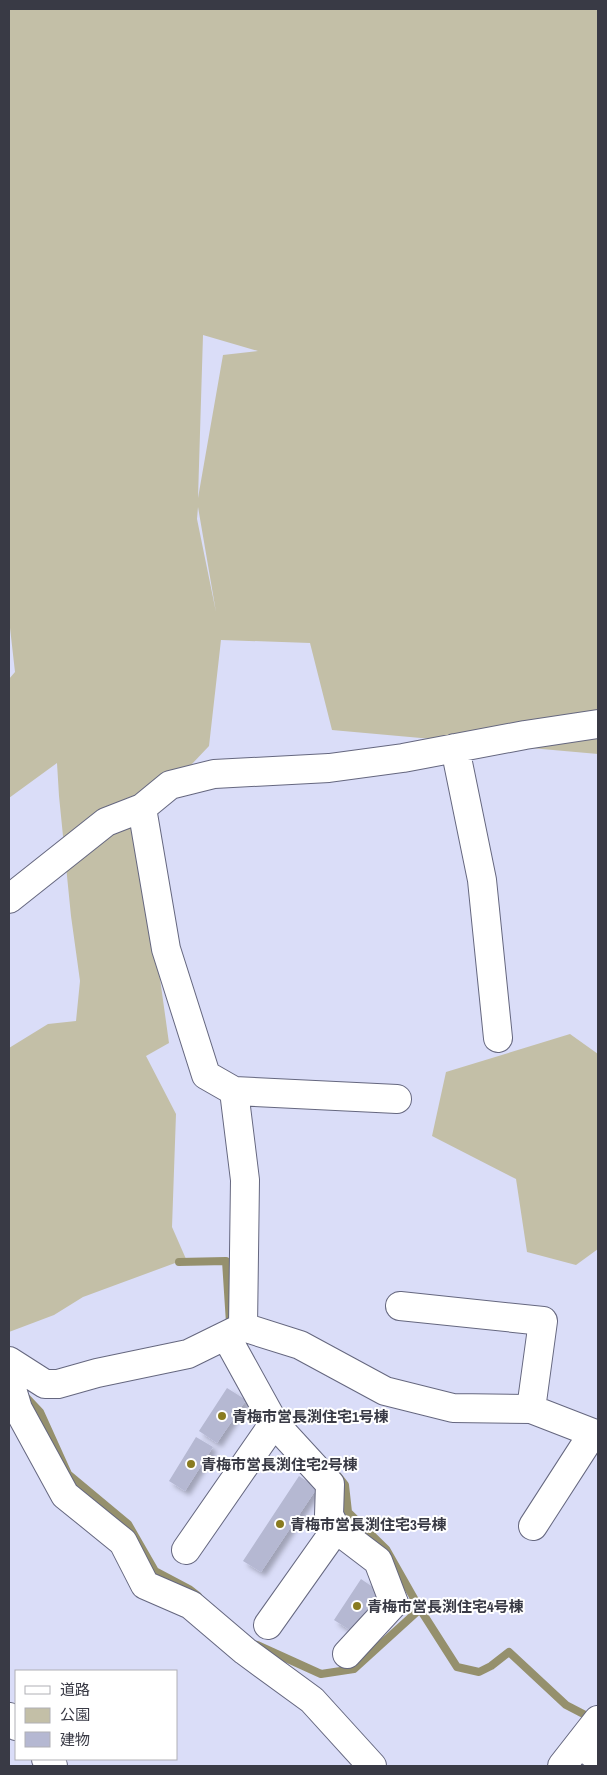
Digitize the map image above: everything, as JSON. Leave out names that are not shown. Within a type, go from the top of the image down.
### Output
[{"type":"main road","points":[[9,900],[106,822],[142,808],[170,785],[214,774],[329,768],[403,758],[525,735],[598,724]]},
{"type":"main road","points":[[455,748],[482,880],[498,1038]]},
{"type":"main road","points":[[142,808],[166,949],[206,1075],[234,1091],[398,1099]]},
{"type":"main road","points":[[234,1091],[245,1180],[235,1332],[274,1423],[330,1484],[329,1515],[336,1529],[378,1561],[394,1603],[347,1654]]},
{"type":"main road","points":[[400,1306],[543,1321],[531,1409]]},
{"type":"main road","points":[[9,1361],[45,1384],[58,1384],[97,1373],[188,1354],[235,1332],[300,1345],[385,1391],[453,1408],[531,1409],[596,1434],[533,1526]]},
{"type":"main road","points":[[9,1380],[18,1409],[65,1494],[123,1542],[145,1585],[191,1605],[245,1651],[312,1700],[372,1766]]},
{"type":"main road","points":[[186,1550],[274,1423]]},
{"type":"main road","points":[[268,1625],[336,1529]]},
{"type":"main road","points":[[562,1766],[591,1740]]},
{"type":"green space","points":[[9,9],[598,9],[598,754],[332,730],[310,643],[221,640],[209,746],[138,821],[169,1043],[146,1056],[176,1114],[172,1227],[186,1259],[83,1297],[54,1315],[9,1332],[9,1048],[48,1024],[76,1021],[80,981],[71,916],[57,763],[9,798],[9,679],[15,672],[9,619]],"holes":[[[203,335],[258,351],[223,355],[198,498]],[[198,507],[216,612],[197,519]]]},
{"type":"green space","points":[[570,1034],[598,1054],[598,1249],[576,1265],[527,1252],[516,1179],[432,1136],[446,1072]]},
{"type":"building","name":"青梅市営長渕住宅1号棟","points":[[227,1388],[246,1400],[217,1443],[199,1431]]},
{"type":"building","name":"青梅市営長渕住宅2号棟","points":[[196,1437],[213,1447],[185,1491],[169,1481]]},
{"type":"building","name":"青梅市営長渕住宅3号棟","points":[[299,1476],[317,1488],[261,1572],[243,1561]]},
{"type":"building","name":"青梅市営長渕住宅4号棟","points":[[361,1579],[380,1592],[353,1632],[334,1620]]},
{"type":"waterway","points":[[179,1262],[226,1261],[230,1323],[232,1327]]},
{"type":"waterway","points":[[24,1395],[40,1412],[68,1474],[128,1524],[155,1571],[189,1589],[198,1596]]},
{"type":"waterway","points":[[338,1476],[345,1485],[348,1512],[386,1549],[420,1609],[457,1667],[479,1672],[491,1666],[509,1652],[566,1705],[593,1719]]},
{"type":"waterway","points":[[257,1645],[321,1674],[354,1669],[420,1609]]},
{"type":"place","name":"青梅市営長渕住宅1号棟","points":[[222,1416]]},
{"type":"place","name":"青梅市営長渕住宅2号棟","points":[[191,1464]]},
{"type":"place","name":"青梅市営長渕住宅3号棟","points":[[280,1524]]},
{"type":"place","name":"青梅市営長渕住宅4号棟","points":[[357,1606]]}]
